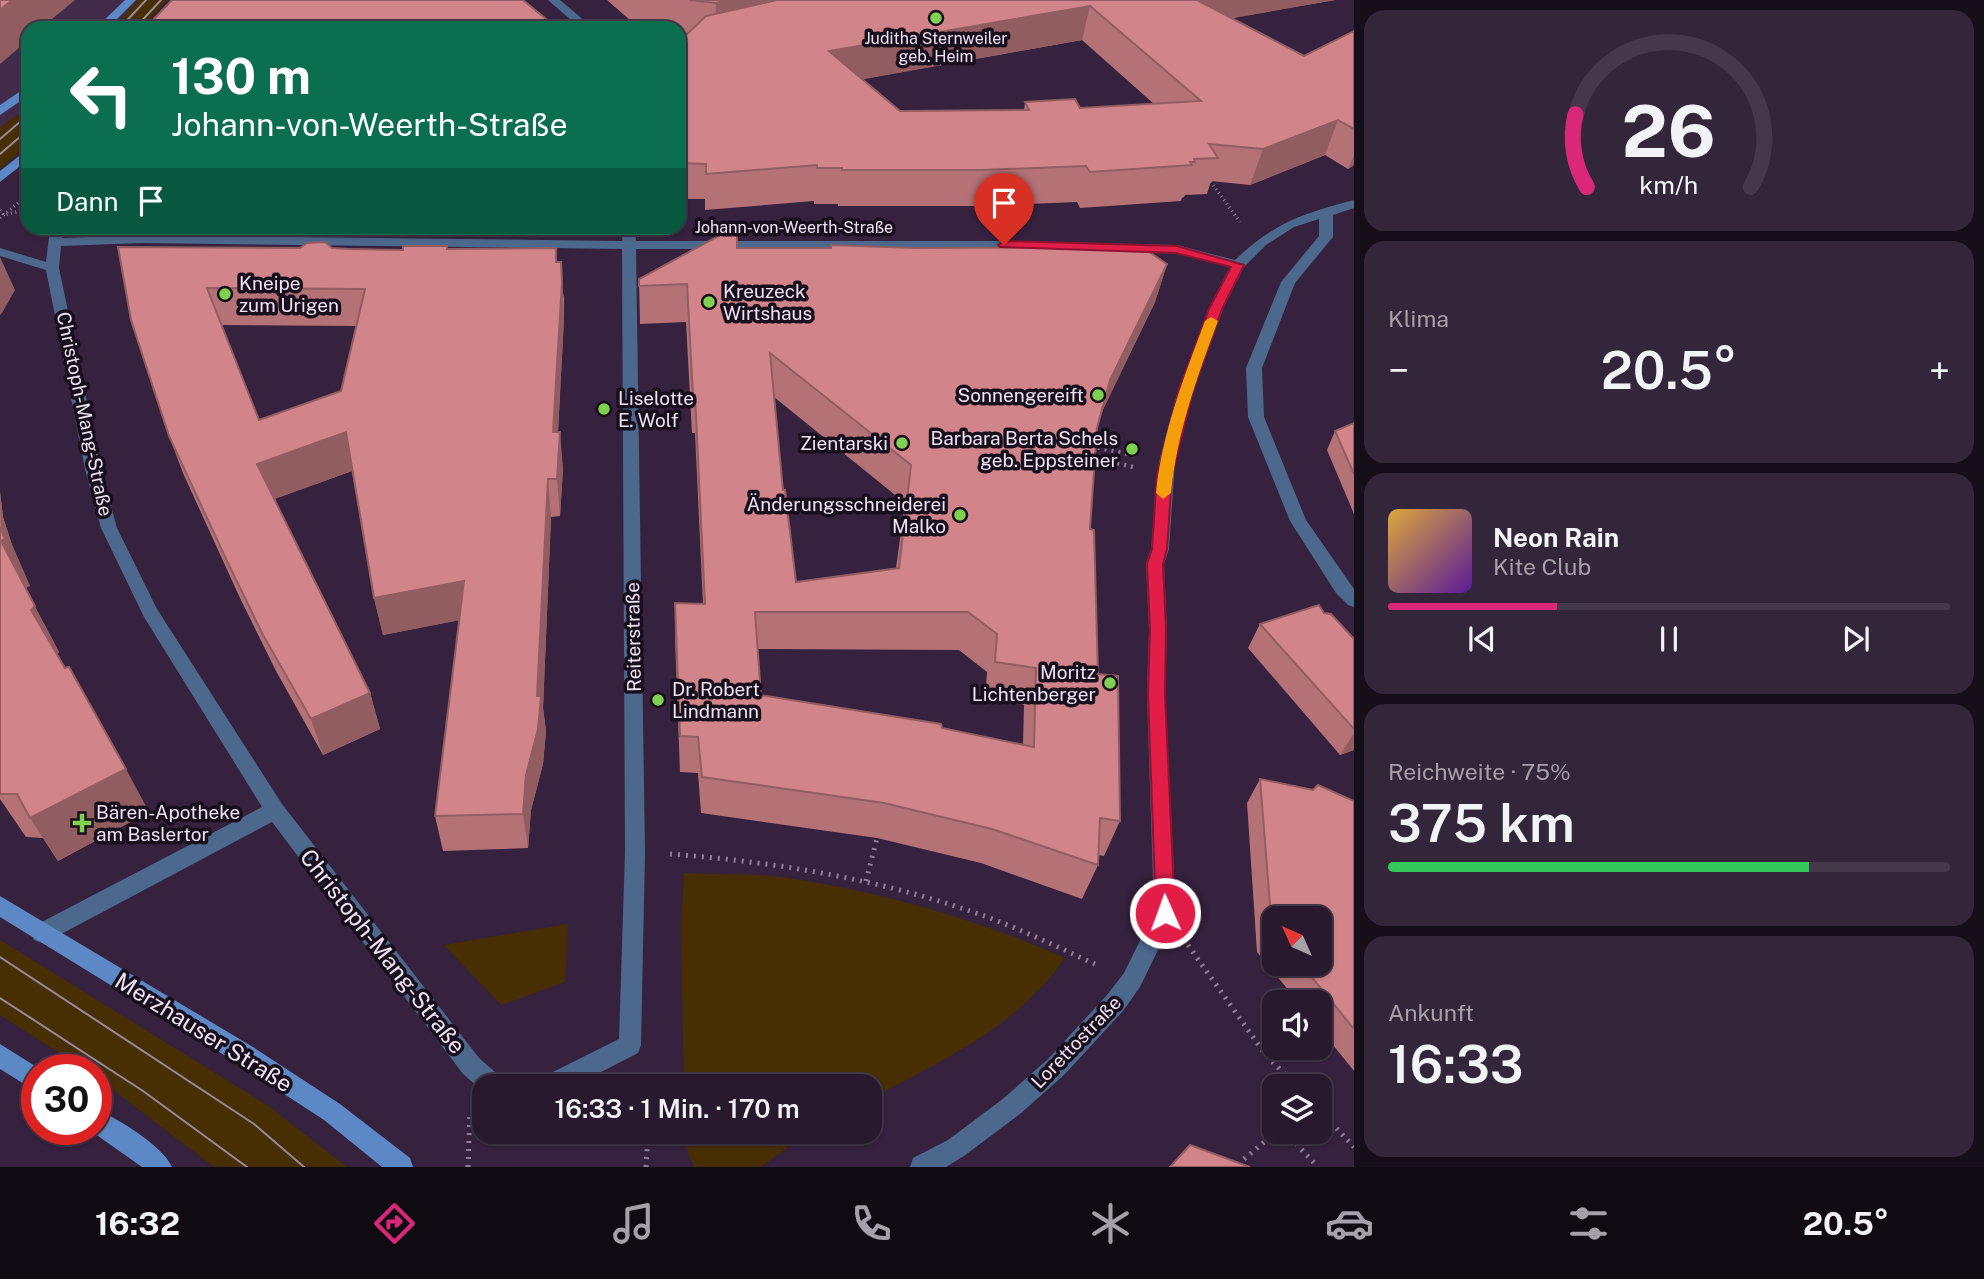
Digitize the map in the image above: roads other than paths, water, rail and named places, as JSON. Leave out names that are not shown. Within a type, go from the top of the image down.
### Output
[{"type":"main road","points":[[110,21],[131,0]]},
{"type":"main road","points":[[0,111],[21,95]]},
{"type":"main road","points":[[0,178],[21,159]]},
{"type":"main road","name":"Merzhauser Straße","points":[[0,906],[332,1112],[401,1167]]},
{"type":"main road","points":[[0,1055],[21,1070]]},
{"type":"main road","points":[[112,1132],[160,1167]]},
{"type":"street","points":[[553,0],[578,21]]},
{"type":"street","name":"Lorettostraße","points":[[922,1167],[956,1148],[1012,1106],[1056,1067],[1115,1003],[1132,980],[1165,913],[1156,694],[1158,629],[1155,564],[1160,549],[1167,462],[1186,390],[1216,309],[1238,265],[1261,242],[1289,225],[1354,204]]},
{"type":"street","points":[[1326,214],[1326,237],[1288,282],[1254,368],[1256,417],[1298,521],[1342,588],[1354,600]]},
{"type":"street","name":"Christoph-Mang-Straße","points":[[55,235],[52,268],[93,469],[110,528],[150,612],[275,810],[346,906],[471,1066],[480,1074]]},
{"type":"street","name":"Johann-von-Weerth-Straße","points":[[54,242],[629,236],[1177,249],[1238,265]]},
{"type":"street","name":"Reiterstraße","points":[[573,1074],[630,1045],[635,852],[629,236]]},
{"type":"street","points":[[0,252],[52,268]]},
{"type":"street","points":[[42,933],[275,810]]},
{"type":"tram line","points":[[126,21],[146,0]]},
{"type":"tram line","points":[[142,21],[161,0]]},
{"type":"tram line","points":[[0,139],[21,121]]},
{"type":"tram line","points":[[0,154],[21,136]]},
{"type":"tram line","points":[[0,957],[254,1124],[304,1167]]},
{"type":"tram line","points":[[0,998],[143,1091],[247,1167]]},
{"type":"place","name":"Juditha Sternweiler geb. Heim","points":[[936,18]]},
{"type":"place","name":"Kneipe zum Urigen","points":[[225,294]]},
{"type":"place","name":"Kreuzeck Wirtshaus","points":[[709,302]]},
{"type":"place","name":"Sonnengereift","points":[[1098,395]]},
{"type":"place","name":"Liselotte E. Wolf","points":[[604,409]]},
{"type":"place","name":"Zientarski","points":[[902,443]]},
{"type":"place","name":"Barbara Berta Schels geb. Eppsteiner","points":[[1132,449]]},
{"type":"place","name":"Änderungsschneiderei Malko","points":[[960,515]]},
{"type":"place","name":"Moritz Lichtenberger","points":[[1110,683]]},
{"type":"place","name":"Dr. Robert Lindmann","points":[[658,700]]},
{"type":"place","name":"Bären-Apotheke am Baslertor","points":[[82,823]]}]
